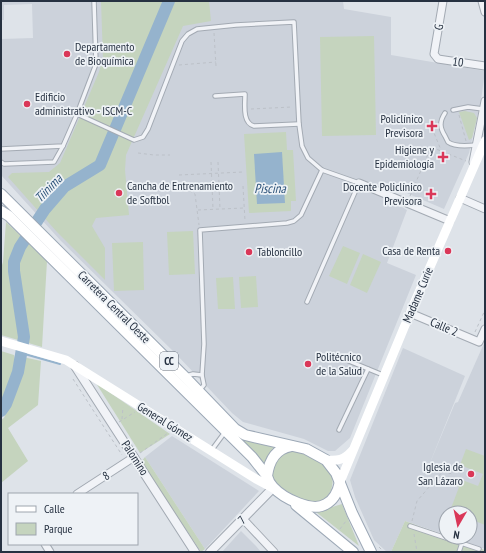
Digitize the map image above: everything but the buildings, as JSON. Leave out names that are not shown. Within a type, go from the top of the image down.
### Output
[{"type":"main road","name":"Madame Curie","points":[[340,482],[410,313],[485,141]]},
{"type":"main road","name":"Carretera Central Oeste","points":[[1,194],[8,212],[184,376],[230,424],[245,435],[292,446]]},
{"type":"main road","name":"Carretera Central Oeste","points":[[56,256],[252,457],[267,476]]},
{"type":"main road","name":"General Gómez","points":[[1,341],[56,357],[75,365],[210,451],[273,488]]},
{"type":"main road","points":[[267,476],[268,468],[274,455],[285,447],[292,446]]},
{"type":"main road","name":"CC","points":[[292,446],[306,449],[326,460],[336,473],[352,513],[373,548]]},
{"type":"main road","points":[[326,460],[345,458],[353,450]]},
{"type":"main road","name":"CC","points":[[267,476],[273,488],[290,500],[350,551]]},
{"type":"main road","points":[[327,504],[333,499],[340,482]]},
{"type":"main road","points":[[327,504],[346,498]]},
{"type":"main road","name":"CC","points":[[290,500],[307,506],[316,507],[327,504]]},
{"type":"street","name":"G","points":[[434,54],[443,1]]},
{"type":"street","points":[[482,1],[485,12]]},
{"type":"street","name":"10","points":[[434,54],[438,60],[485,66]]},
{"type":"street","points":[[471,174],[476,145],[483,123],[483,109],[485,101]]},
{"type":"street","points":[[359,183],[450,221]]},
{"type":"street","points":[[460,198],[485,209]]},
{"type":"street","name":"Calle 2","points":[[410,313],[479,342],[484,332]]},
{"type":"street","name":"Palomino","points":[[75,365],[195,552]]},
{"type":"street","name":"8","points":[[79,493],[134,457]]},
{"type":"street","name":"7","points":[[210,552],[273,488]]},
{"type":"street","points":[[243,519],[274,552]]},
{"type":"lane","points":[[1,162],[4,164],[54,162],[77,114],[96,64],[94,1]]},
{"type":"lane","points":[[77,114],[131,139],[134,140],[143,138],[148,129],[182,41],[188,34],[197,29],[214,27],[294,22],[299,124],[302,146],[308,158],[322,170],[359,183],[307,302]]},
{"type":"lane","points":[[215,96],[245,94],[246,121],[249,125],[299,124]]},
{"type":"lane","points":[[455,109],[468,107],[483,109]]},
{"type":"lane","points":[[445,113],[440,120],[441,130],[448,142],[457,145],[476,145]]},
{"type":"lane","points":[[1,149],[62,146]]},
{"type":"lane","points":[[199,392],[204,385],[202,376],[204,344],[200,230],[287,223],[294,221],[301,215],[322,170]]},
{"type":"lane","points":[[344,359],[384,376]]},
{"type":"lane","points":[[339,430],[368,369]]},
{"type":"lane","points":[[184,376],[193,374],[202,376]]},
{"type":"lane","points":[[210,451],[226,431]]},
{"type":"lane","points":[[410,526],[438,536]]},
{"type":"lane","points":[[465,545],[479,549]]},
{"type":"path","points":[[214,27],[216,66]]},
{"type":"path","points":[[172,66],[216,62]]},
{"type":"path","points":[[246,110],[298,106]]},
{"type":"path","points":[[455,109],[468,146]]},
{"type":"path","points":[[432,128],[441,151]]},
{"type":"path","points":[[410,196],[431,147],[467,162]]},
{"type":"path","points":[[138,153],[170,155]]},
{"type":"path","points":[[211,162],[213,210]]},
{"type":"path","points":[[218,162],[220,209]]},
{"type":"path","points":[[179,175],[243,172]]},
{"type":"path","points":[[179,184],[195,194],[200,230]]},
{"type":"path","points":[[243,186],[245,226]]},
{"type":"path","points":[[197,210],[244,208]]},
{"type":"path","points":[[475,333],[485,310]]},
{"type":"path","points":[[73,379],[122,455]]},
{"type":"path","points":[[122,420],[126,397]]},
{"type":"path","points":[[114,426],[144,408]]},
{"type":"path","points":[[134,457],[175,428]]},
{"type":"path","points":[[417,552],[416,536],[410,526],[418,501],[443,471],[452,474]]},
{"type":"path","points":[[373,548],[384,552]]},
{"type":"shaded area","points":[[1,1],[343,1],[344,9],[391,17],[391,55],[485,71],[481,100],[469,153],[444,209],[388,185],[384,197],[407,210],[387,263],[416,275],[350,438],[335,451],[328,451],[304,439],[243,422],[232,413],[175,353],[61,241],[1,175],[1,39],[33,38],[32,4],[4,5],[4,20],[1,20]]},
{"type":"shaded area","points":[[485,341],[485,549],[474,545],[478,545],[478,505],[438,505],[438,532],[405,521],[391,552],[387,552],[374,540],[355,497],[350,480],[403,348],[465,376],[427,470],[455,403],[458,402]]},
{"type":"shaded area","points":[[172,436],[259,491],[205,549],[145,457]]},
{"type":"shaded area","points":[[241,531],[256,546],[261,552],[222,552]]},
{"type":"green space","points":[[101,1],[209,1],[211,21],[183,26],[126,155],[125,170],[129,215],[96,218],[92,226],[105,248],[105,280],[57,232],[8,177],[12,173],[49,172],[60,163],[99,72],[103,59]]},
{"type":"green space","points":[[374,36],[376,135],[322,136],[320,37]]},
{"type":"green space","points":[[465,111],[474,113],[477,118],[472,138],[469,140],[459,112]]},
{"type":"green space","points":[[286,132],[287,150],[293,150],[296,201],[291,201],[291,211],[249,213],[244,134]]},
{"type":"green space","points":[[6,222],[47,261],[42,347],[1,335],[1,268],[3,262]]},
{"type":"green space","points":[[193,231],[195,274],[169,275],[167,232]]},
{"type":"green space","points":[[143,242],[144,290],[114,291],[112,243]]},
{"type":"green space","points":[[343,246],[360,253],[347,284],[329,276]]},
{"type":"green space","points":[[363,254],[381,262],[367,293],[350,285]]},
{"type":"green space","points":[[256,276],[258,307],[241,308],[239,277]]},
{"type":"green space","points":[[233,277],[235,309],[218,309],[216,278]]},
{"type":"green space","points":[[1,351],[14,355],[18,372],[1,408]]},
{"type":"green space","points":[[23,357],[41,361],[38,405],[8,428],[28,461],[1,483],[1,420],[4,418],[17,383]]},
{"type":"green space","points":[[96,383],[170,434],[140,453]]},
{"type":"green space","points":[[242,440],[274,447],[268,455],[264,465],[254,452]]},
{"type":"green space","points":[[466,449],[485,456],[485,525],[478,522],[478,505],[452,505],[459,487],[454,485],[457,478],[478,486],[483,474],[460,465]]},
{"type":"green space","points":[[294,450],[316,459],[328,469],[331,475],[333,482],[331,490],[326,498],[318,503],[311,503],[298,498],[277,484],[272,476],[271,471],[273,466],[281,455],[288,451]]},
{"type":"green space","points":[[145,457],[205,549],[201,552],[141,462]]},
{"type":"green space","points":[[342,504],[359,546],[316,512]]},
{"type":"green space","points":[[405,521],[438,533],[438,545],[470,545],[485,550],[485,552],[391,552]]},
{"type":"water","name":"Piscina","points":[[282,152],[285,203],[257,204],[254,154]]},
{"type":"waterway","name":"Tíinima","points":[[1,411],[6,404],[18,372],[24,337],[14,271],[14,262],[20,247],[45,209],[64,187],[100,165],[169,1]]},
{"type":"waterway","points":[[21,353],[60,364]]},
{"type":"place","name":"Departamento de Bioquímica","points":[[67,54]]},
{"type":"place","name":"Edificio administrativo - ISCM-C","points":[[27,104]]},
{"type":"place","name":"Policlínico Previsora","points":[[432,126]]},
{"type":"place","name":"Higiene y Epidemiología","points":[[443,157]]},
{"type":"place","name":"Cancha de Entrenamiento de Softbol","points":[[119,193]]},
{"type":"place","name":"Docente Policlínico Previsora","points":[[431,194]]},
{"type":"place","name":"Casa de Renta","points":[[448,251]]},
{"type":"place","name":"Tabloncillo","points":[[249,252]]},
{"type":"place","name":"Politécnico de la Salud","points":[[308,364]]},
{"type":"place","name":"Iglesia de San Lázaro","points":[[471,474]]}]
